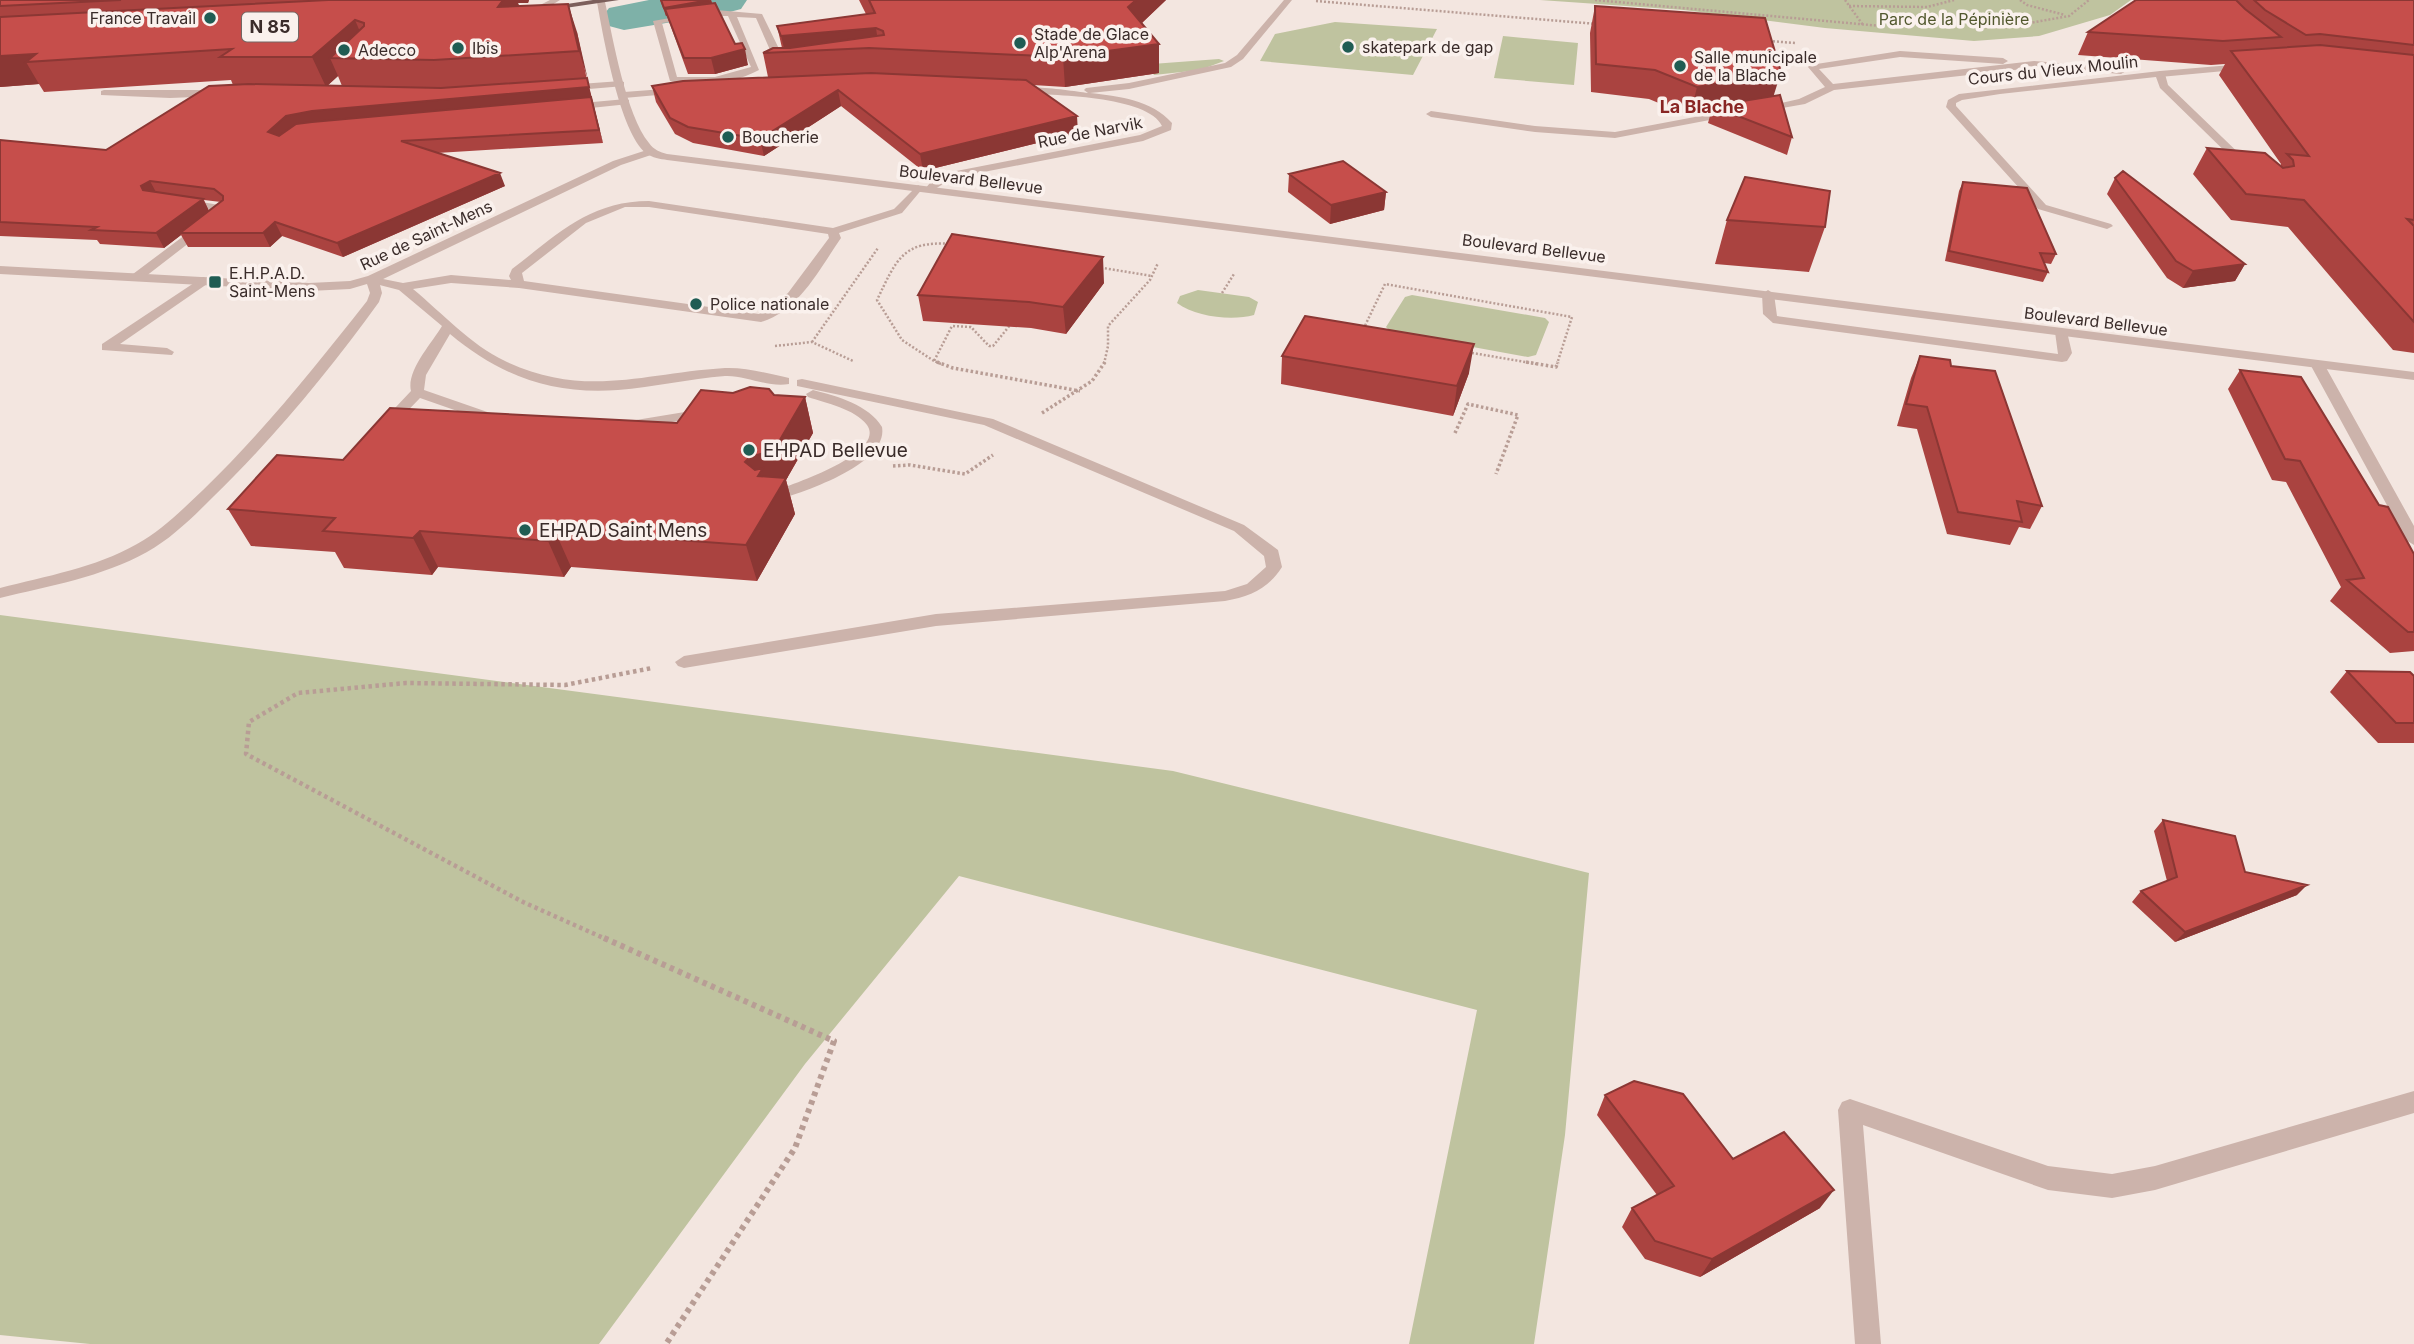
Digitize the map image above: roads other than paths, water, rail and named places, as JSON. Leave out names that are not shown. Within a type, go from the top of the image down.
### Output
[{"type":"main road","points":[[536,9],[615,0]]},
{"type":"street","points":[[536,9],[556,0]]},
{"type":"street","points":[[1065,92],[1129,86],[1227,65],[1240,57],[1288,0]]},
{"type":"street","points":[[601,1],[637,135],[650,152]]},
{"type":"street","points":[[731,13],[757,68],[735,77],[686,82],[673,79],[657,21],[710,13],[731,13],[759,16],[779,59],[778,73]]},
{"type":"street","points":[[1832,86],[1826,84],[1813,67],[1900,54],[2044,65]]},
{"type":"street","points":[[1431,114],[1535,129],[1615,135],[1657,129],[1721,114],[1802,102],[1832,86],[2044,65]]},
{"type":"street","name":"Cours du Vieux Moulin","points":[[2044,65],[2160,74]]},
{"type":"street","name":"Cours du Vieux Moulin","points":[[2107,226],[2042,207],[1951,107],[1951,102],[1959,97],[2000,91],[2250,67]]},
{"type":"street","points":[[2160,74],[2163,86],[2252,171]]},
{"type":"street","points":[[558,89],[624,94],[737,88]]},
{"type":"street","name":"Rue de Narvik","points":[[924,188],[950,176],[1143,138],[1167,128],[1166,120],[1151,110],[1065,92],[1002,90]]},
{"type":"street","points":[[104,93],[170,95],[237,92]]},
{"type":"street","points":[[554,109],[624,94]]},
{"type":"street","name":"Boulevard Bellevue","points":[[650,152],[687,161],[924,188],[2414,376]]},
{"type":"street","name":"Rue de Saint-Mens","points":[[0,270],[332,287],[372,279],[617,163],[650,152]]},
{"type":"street","points":[[519,284],[514,276],[516,272],[541,250],[582,221],[601,211],[624,204],[649,204],[833,231],[898,211],[924,188]]},
{"type":"street","points":[[137,277],[223,212],[222,208],[211,205],[171,201]]},
{"type":"street","points":[[372,279],[403,287],[451,279],[519,284],[761,318],[779,310],[809,275],[835,238],[833,231]]},
{"type":"street","points":[[0,593],[114,561],[151,542],[187,514],[243,461],[373,302],[376,293],[372,279]]},
{"type":"street","points":[[167,352],[107,347],[203,281]]},
{"type":"street","points":[[403,287],[498,363],[545,382],[593,387],[619,386],[728,372],[802,383],[988,422],[1239,528],[1272,554],[1274,566],[1259,585],[1225,597],[936,620],[684,662]]},
{"type":"street","points":[[1768,294],[1769,314],[1773,319],[1783,322],[2025,355],[2062,358],[2065,353],[2061,332]]},
{"type":"street","points":[[418,392],[416,384],[419,375],[449,325]]},
{"type":"street","points":[[2317,364],[2414,540]]},
{"type":"street","points":[[758,389],[784,381]]},
{"type":"street","points":[[766,498],[818,481],[850,465],[876,438],[877,431],[872,422],[860,414],[809,400],[808,386],[802,383]]},
{"type":"street","points":[[418,392],[482,416],[511,421]]},
{"type":"street","points":[[380,431],[418,392]]},
{"type":"street","points":[[621,426],[711,412]]},
{"type":"street","points":[[1868,1344],[1850,1110],[2048,1178],[2112,1186],[2155,1178],[2414,1102]]},
{"type":"waterway","points":[[624,17],[726,0]]},
{"type":"place","name":"France Travail","points":[[210,18]]},
{"type":"place","name":"Stade de Glace Alp'Arena","points":[[1020,43]]},
{"type":"place","name":"skatepark de gap","points":[[1348,47]]},
{"type":"place","name":"Ibis","points":[[458,48]]},
{"type":"place","name":"Adecco","points":[[344,50]]},
{"type":"place","name":"Salle municipale de la Blache","points":[[1680,66]]},
{"type":"place","name":"Boucherie","points":[[728,137]]},
{"type":"place","name":"E.H.P.A.D. Saint-Mens","points":[[215,282]]},
{"type":"place","name":"Police nationale","points":[[696,304]]},
{"type":"place","name":"EHPAD Bellevue","points":[[749,450]]},
{"type":"place","name":"EHPAD Saint Mens","points":[[525,530]]},
{"type":"district","name":"La Blache","points":[[1702,107]]},
{"type":"park label","name":"Parc de la Pépinière","points":[[1954,19]]}]
